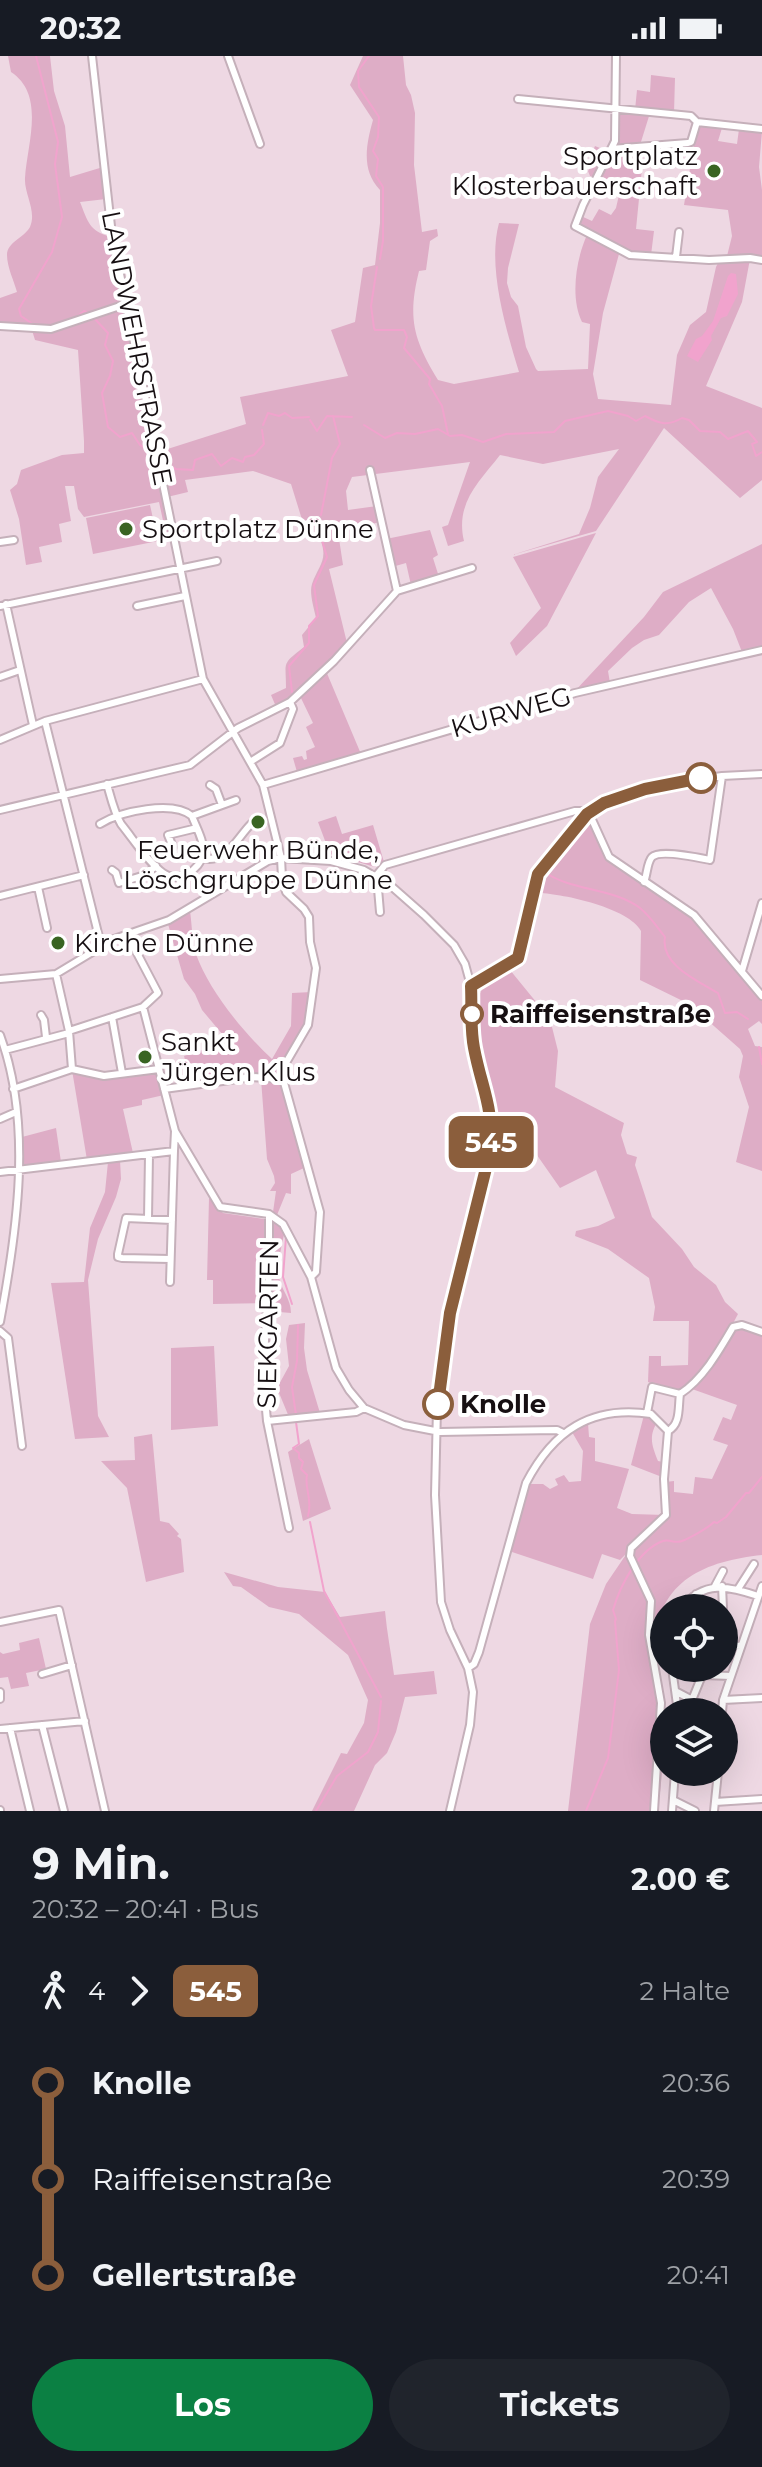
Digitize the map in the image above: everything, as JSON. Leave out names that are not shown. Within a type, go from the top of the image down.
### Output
[{"type":"street","name":"LANDWEHRSTRASSE","points":[[92,56],[112,235],[203,679],[263,785],[286,892],[309,917],[310,942],[316,968],[308,1025],[287,1061],[283,1079]]},
{"type":"street","points":[[228,56],[260,144]]},
{"type":"street","points":[[616,56],[615,141],[575,226],[630,255],[762,260]]},
{"type":"street","points":[[518,99],[691,116],[697,122],[762,129]]},
{"type":"street","points":[[611,149],[688,143],[697,122]]},
{"type":"street","points":[[676,257],[679,232]]},
{"type":"street","points":[[0,326],[51,329],[126,304]]},
{"type":"street","points":[[370,470],[397,591]]},
{"type":"street","points":[[0,542],[14,540]]},
{"type":"street","points":[[33,725],[3,605],[217,561]]},
{"type":"street","points":[[0,810],[190,765],[232,732],[290,702],[334,661],[397,591],[472,568]]},
{"type":"street","points":[[137,606],[185,596]]},
{"type":"street","name":"KURWEG","points":[[263,785],[575,693],[762,650]]},
{"type":"street","points":[[0,677],[20,670]]},
{"type":"street","points":[[0,740],[45,721],[203,679]]},
{"type":"street","points":[[250,762],[280,743],[293,709],[290,702]]},
{"type":"street","points":[[45,721],[101,945]]},
{"type":"street","points":[[471,986],[518,958],[538,874],[588,813],[604,803],[663,784],[762,774]]},
{"type":"street","points":[[644,882],[650,860],[657,855],[688,855],[710,860],[722,776]]},
{"type":"street","points":[[100,824],[118,818],[154,809],[174,807],[192,816],[203,848],[202,858],[195,868],[182,876],[169,876],[156,866],[118,818],[107,784]]},
{"type":"street","points":[[210,785],[216,789],[222,805]]},
{"type":"street","points":[[192,816],[236,800]]},
{"type":"street","points":[[380,912],[376,876],[385,865],[583,811],[588,813],[609,857],[694,915],[762,996]]},
{"type":"street","points":[[202,858],[220,857],[233,848],[251,824]]},
{"type":"street","points":[[173,847],[168,835],[197,828]]},
{"type":"street","points":[[0,976],[13,978],[56,974],[101,945],[169,920],[259,865],[281,858],[342,863],[376,876],[402,895],[447,937],[465,964],[471,986],[474,1049],[490,1104],[492,1127],[490,1152],[445,1339],[436,1432],[435,1495],[441,1602],[468,1668],[473,1692],[472,1716],[450,1811]]},
{"type":"street","points":[[112,870],[119,883],[145,875],[156,866]]},
{"type":"street","points":[[0,896],[84,875]]},
{"type":"street","points":[[38,887],[47,928]]},
{"type":"street","points":[[742,971],[762,903]]},
{"type":"street","points":[[4,1050],[143,1007],[158,993],[127,934]]},
{"type":"street","points":[[56,974],[69,1032],[72,1069]]},
{"type":"street","points":[[143,1007],[175,1131],[220,1207],[269,1214],[283,1224],[290,1234],[311,1277],[332,1359],[344,1383],[364,1408],[394,1422],[436,1432],[557,1430],[563,1433]]},
{"type":"street","points":[[41,1015],[46,1037]]},
{"type":"street","points":[[112,1017],[122,1073]]},
{"type":"street","points":[[0,1035],[13,1089],[19,1171],[0,1322]]},
{"type":"street","points":[[0,1062],[4,1050]]},
{"type":"street","points":[[13,1089],[72,1069],[104,1076],[159,1069]]},
{"type":"street","points":[[164,1089],[252,1077],[283,1079],[320,1212],[316,1272],[311,1277]]},
{"type":"street","points":[[0,1119],[16,1112]]},
{"type":"street","points":[[170,1282],[175,1131]]},
{"type":"street","points":[[0,1172],[174,1151]]},
{"type":"street","points":[[148,1218],[149,1155]]},
{"type":"street","name":"SIEKGARTEN","points":[[269,1214],[263,1364],[267,1421],[289,1528]]},
{"type":"street","points":[[170,1259],[118,1257],[126,1218],[172,1220]]},
{"type":"street","points":[[668,1431],[678,1418],[680,1394],[722,1348],[733,1327],[742,1325],[762,1332]]},
{"type":"street","points":[[0,1331],[8,1338],[22,1446]]},
{"type":"street","points":[[647,1413],[652,1387],[680,1394]]},
{"type":"street","points":[[267,1421],[356,1412],[364,1408]]},
{"type":"street","points":[[468,1668],[474,1664],[479,1652],[526,1483],[540,1458],[563,1433],[606,1413],[647,1413],[656,1417],[668,1431],[664,1479],[667,1512],[631,1548],[634,1564],[651,1601],[649,1635],[661,1703],[654,1811]]},
{"type":"street","points":[[738,1589],[754,1564]]},
{"type":"street","points":[[720,1594],[718,1586],[723,1571]]},
{"type":"street","points":[[696,1594],[718,1586],[758,1596]]},
{"type":"street","points":[[738,1655],[762,1586]]},
{"type":"street","points":[[0,1622],[59,1610],[105,1811]]},
{"type":"street","points":[[42,1674],[72,1665]]},
{"type":"street","points":[[675,1682],[677,1698]]},
{"type":"street","points":[[658,1686],[676,1689],[689,1698]]},
{"type":"street","points":[[0,1692],[0,1699]]},
{"type":"street","points":[[738,1699],[762,1698]]},
{"type":"street","points":[[0,1729],[85,1721]]},
{"type":"street","points":[[42,1725],[64,1811]]},
{"type":"street","points":[[10,1728],[30,1811]]},
{"type":"street","points":[[672,1811],[674,1786]]},
{"type":"street","points":[[714,1811],[716,1786]]},
{"type":"street","points":[[715,1802],[762,1799]]},
{"type":"street","points":[[673,1800],[695,1811]]},
{"type":"shaded area","points":[[8,56],[50,56],[54,91],[65,126],[70,177],[103,167],[106,199],[80,202],[90,225],[111,237],[155,453],[246,424],[240,397],[348,376],[331,330],[355,322],[363,268],[375,265],[380,223],[380,190],[370,174],[367,157],[373,120],[350,85],[363,56],[403,56],[406,85],[415,113],[414,165],[422,232],[437,229],[438,236],[430,241],[426,270],[419,271],[413,316],[418,341],[438,380],[454,384],[519,372],[497,278],[495,259],[499,223],[519,224],[507,283],[511,297],[518,306],[526,347],[536,369],[588,369],[590,324],[582,322],[575,290],[577,267],[587,235],[577,228],[581,216],[592,221],[599,209],[611,215],[616,208],[622,182],[590,176],[588,171],[592,165],[598,165],[591,155],[595,146],[607,151],[613,141],[614,110],[650,113],[640,145],[644,148],[636,229],[654,231],[651,255],[619,254],[603,313],[593,374],[598,399],[671,405],[677,355],[690,325],[706,312],[716,267],[720,259],[727,256],[732,236],[728,210],[684,205],[697,126],[722,128],[718,141],[737,144],[739,129],[762,131],[759,167],[762,258],[750,259],[742,302],[706,386],[762,408],[762,480],[740,498],[664,428],[596,531],[512,555],[579,534],[598,477],[619,449],[543,464],[500,455],[466,504],[462,528],[464,541],[448,546],[442,527],[448,525],[470,462],[352,477],[346,491],[348,510],[377,506],[380,522],[338,532],[343,565],[329,569],[347,643],[303,689],[277,709],[271,695],[286,688],[286,664],[304,647],[302,635],[316,618],[311,588],[322,563],[323,552],[320,539],[308,539],[291,484],[253,471],[185,480],[188,492],[163,498],[172,538],[167,539],[159,502],[84,517],[78,509],[74,486],[65,486],[71,521],[59,524],[62,542],[39,547],[42,562],[26,565],[19,519],[10,490],[17,484],[21,470],[62,455],[84,453],[84,441],[78,350],[35,340],[31,327],[0,324],[0,298],[17,292],[8,264],[8,251],[32,221],[25,178],[31,136],[31,107],[22,82],[11,72]]},
{"type":"shaded area","points":[[651,75],[675,78],[674,113],[635,110],[637,90],[650,92]]},
{"type":"shaded area","points":[[731,273],[736,274],[738,294],[727,316],[721,318],[698,362],[687,356],[696,339],[713,321]]},
{"type":"shaded area","name":"Sportplatz Dünne","points":[[150,505],[158,541],[93,554],[86,518]]},
{"type":"shaded area","points":[[430,530],[438,555],[433,558],[439,577],[411,585],[406,563],[392,567],[386,539]]},
{"type":"shaded area","points":[[596,533],[547,626],[516,656],[510,643],[541,608],[513,557]]},
{"type":"shaded area","points":[[762,544],[762,648],[742,652],[711,588],[689,602],[659,635],[632,648],[608,671],[610,683],[574,692],[644,617],[663,592]]},
{"type":"shaded area","points":[[326,671],[361,754],[297,772],[293,758],[302,756],[304,760],[307,759],[306,751],[315,747],[306,727],[313,723],[300,696]]},
{"type":"shaded area","points":[[336,816],[342,834],[373,825],[384,862],[375,867],[330,854],[318,822]]},
{"type":"shaded area","points":[[588,819],[604,853],[628,874],[693,917],[762,1000],[762,1024],[759,1021],[748,1029],[755,1046],[762,1047],[762,1171],[736,1162],[749,1107],[739,1077],[743,1056],[740,1049],[689,1004],[640,980],[641,931],[634,923],[595,904],[539,893],[545,866]]},
{"type":"shaded area","points":[[190,911],[196,954],[209,982],[239,1024],[272,1059],[291,1026],[292,993],[312,992],[308,1025],[282,1075],[191,1084],[184,1056],[228,1041],[202,1010],[184,979],[168,924]]},
{"type":"shaded area","points":[[510,970],[550,1019],[558,1051],[555,1087],[624,1123],[621,1135],[627,1154],[637,1157],[635,1165],[652,1217],[694,1267],[716,1285],[725,1302],[738,1314],[720,1348],[684,1390],[675,1392],[648,1382],[649,1356],[661,1356],[661,1366],[688,1365],[689,1321],[653,1321],[655,1307],[649,1278],[608,1249],[575,1236],[576,1231],[615,1218],[596,1170],[560,1188],[518,1128],[498,1116],[492,1103],[476,1052],[475,1006],[484,984]]},
{"type":"shaded area","points":[[72,1070],[93,1076],[158,1070],[164,1095],[123,1109],[133,1153],[87,1160]]},
{"type":"shaded area","points":[[261,1079],[281,1081],[304,1168],[291,1174],[291,1194],[286,1193],[277,1215],[273,1212],[276,1191],[270,1191],[275,1183],[267,1159]]},
{"type":"shaded area","points":[[56,1128],[61,1162],[22,1167],[22,1137]]},
{"type":"shaded area","points":[[120,1160],[121,1179],[98,1239],[88,1280],[98,1416],[109,1437],[75,1439],[51,1283],[84,1282],[90,1228],[105,1192],[108,1162]]},
{"type":"shaded area","points":[[209,1198],[223,1213],[264,1219],[267,1279],[263,1300],[266,1303],[213,1304],[213,1280],[207,1280]]},
{"type":"shaded area","points":[[273,1218],[285,1231],[279,1272],[291,1313],[268,1311],[270,1221]]},
{"type":"shaded area","points":[[305,1323],[307,1370],[320,1413],[289,1417],[277,1388],[289,1366],[286,1339],[289,1325]]},
{"type":"shaded area","points":[[739,1328],[762,1336],[762,1555],[722,1562],[704,1569],[672,1594],[650,1594],[650,1682],[660,1682],[663,1698],[650,1698],[650,1786],[661,1786],[657,1811],[568,1811],[590,1624],[606,1584],[625,1556],[666,1518],[665,1482],[674,1481],[674,1492],[693,1494],[695,1477],[712,1479],[728,1445],[713,1440],[723,1417],[731,1420],[737,1405],[691,1386],[732,1332]]},
{"type":"shaded area","points":[[214,1346],[218,1426],[171,1430],[171,1348]]},
{"type":"shaded area","points":[[644,1415],[658,1421],[652,1441],[658,1461],[663,1462],[662,1477],[631,1465]]},
{"type":"shaded area","points":[[588,1423],[589,1437],[595,1438],[595,1461],[629,1469],[617,1508],[632,1514],[665,1515],[620,1560],[602,1554],[593,1579],[509,1551],[528,1484],[543,1484],[550,1489],[558,1485],[555,1479],[564,1475],[569,1482],[581,1481],[583,1451],[572,1432]]},
{"type":"shaded area","points":[[152,1434],[160,1521],[169,1523],[179,1534],[184,1572],[146,1582],[127,1488],[101,1461],[135,1460],[134,1437]]},
{"type":"shaded area","points":[[309,1439],[331,1509],[303,1521],[288,1452]]},
{"type":"shaded area","points":[[224,1572],[278,1587],[325,1592],[340,1617],[385,1611],[394,1675],[434,1671],[437,1694],[405,1697],[387,1753],[375,1765],[354,1811],[312,1811],[341,1753],[347,1754],[364,1723],[368,1700],[348,1655],[299,1614],[269,1607],[241,1587],[233,1586]]},
{"type":"shaded area","points":[[39,1638],[46,1669],[26,1673],[29,1686],[11,1689],[8,1677],[0,1678],[0,1652],[20,1650],[19,1643]]},
{"type":"waterway","points":[[34,325],[21,316],[19,309],[52,252],[62,217],[55,164],[58,142],[36,56]]},
{"type":"waterway","points":[[369,56],[358,71],[359,87],[379,117],[378,137],[373,151],[378,159],[376,176],[383,187],[380,259]]},
{"type":"waterway","points":[[377,267],[371,306],[374,328],[404,330],[407,337],[404,348],[430,379],[429,384],[442,406],[448,434]]},
{"type":"waterway","points":[[75,318],[84,311],[88,313]]},
{"type":"waterway","points":[[94,318],[108,333],[105,345],[113,361],[102,393],[108,427],[120,437],[132,433],[140,445],[152,453]]},
{"type":"waterway","points":[[40,326],[54,325]]},
{"type":"waterway","points":[[364,425],[385,438],[397,433],[415,434],[438,429],[450,436],[462,435],[483,442],[506,434],[554,432],[565,421],[608,411],[636,421],[645,416],[663,423],[682,418],[689,420],[700,431],[720,432],[728,439],[748,431],[757,442],[752,444],[756,456],[762,452]]},
{"type":"waterway","points":[[263,425],[268,413],[279,416],[285,413],[292,418],[309,417]]},
{"type":"waterway","points":[[310,420],[317,431],[327,416],[352,417]]},
{"type":"waterway","points":[[321,515],[332,458],[340,444],[333,416]]},
{"type":"waterway","points":[[163,464],[193,470],[195,460],[212,454],[221,466],[232,458],[243,462],[245,457],[254,455],[264,444],[262,430]]},
{"type":"waterway","points":[[292,692],[289,666],[309,643],[309,626],[318,616],[314,585],[327,557],[322,540]]},
{"type":"waterway","points":[[699,776],[718,774]]},
{"type":"waterway","points":[[683,778],[695,776]]},
{"type":"waterway","points":[[581,808],[652,785]]},
{"type":"waterway","points":[[546,873],[568,883],[629,901],[640,908],[665,937],[665,947],[674,964],[718,993],[725,1013],[737,1012],[748,1019]]},
{"type":"waterway","points":[[759,1047],[762,1064]]},
{"type":"waterway","points":[[286,1237],[283,1277],[292,1304]]},
{"type":"waterway","points":[[296,1415],[292,1387],[297,1361],[298,1325]]},
{"type":"waterway","points":[[296,1422],[299,1444],[293,1448],[299,1453],[303,1462],[301,1469],[307,1475],[308,1516]]},
{"type":"waterway","points":[[586,1811],[608,1758],[619,1670],[613,1610],[625,1580],[638,1560],[654,1546],[666,1541],[682,1541],[726,1517],[762,1477]]},
{"type":"waterway","points":[[310,1522],[324,1591],[381,1697]]},
{"type":"waterway","points":[[316,1811],[337,1776],[368,1752],[378,1732],[381,1701]]},
{"type":"bus line","name":"545","points":[[438,1404],[450,1313],[490,1152],[492,1127],[490,1104],[474,1049],[471,986],[518,958],[538,874],[587,814],[604,803],[645,789],[701,778]]},
{"type":"place","name":"Sportplatz Klosterbauerschaft","points":[[714,171]]},
{"type":"place","name":"Sportplatz Dünne","points":[[126,529]]},
{"type":"place","name":"Feuerwehr Bünde, Löschgruppe Dünne","points":[[258,822]]},
{"type":"place","name":"Kirche Dünne","points":[[58,943]]},
{"type":"place","name":"Raiffeisenstraße","points":[[472,1014]]},
{"type":"place","name":"Sankt Jürgen Klus","points":[[145,1057]]},
{"type":"place","name":"Knolle","points":[[438,1404]]}]
